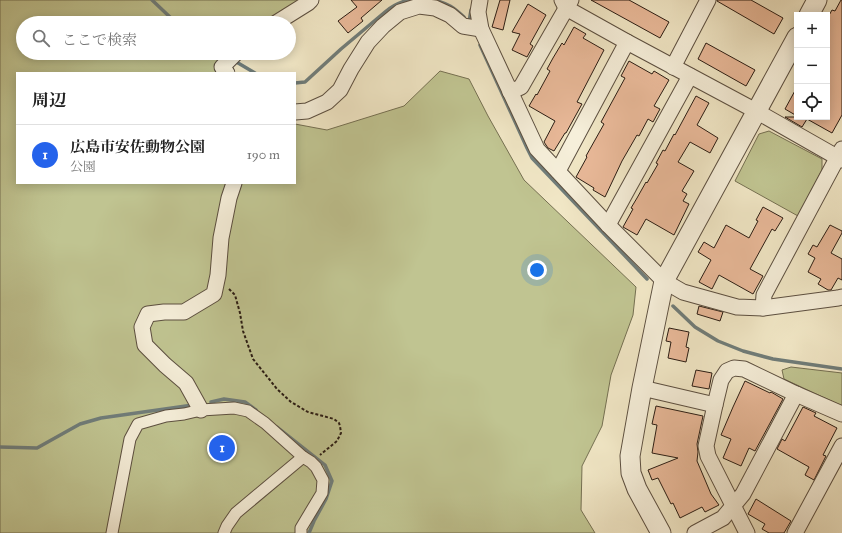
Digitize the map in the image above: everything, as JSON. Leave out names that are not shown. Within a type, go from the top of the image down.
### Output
[{"type":"street","points":[[288,16],[308,4],[311,0]]},
{"type":"street","points":[[480,0],[478,12],[481,29],[537,149],[608,225],[664,281],[683,292],[737,307],[763,308],[842,297]]},
{"type":"street","points":[[673,66],[708,0]]},
{"type":"street","points":[[811,12],[817,0]]},
{"type":"street","points":[[510,92],[521,87],[566,3],[627,42],[756,112],[840,155],[764,295],[763,308]]},
{"type":"street","points":[[296,112],[307,111],[327,102],[340,90],[368,42],[383,26],[400,12],[419,6],[435,8],[450,15],[464,26],[481,29]]},
{"type":"street","points":[[558,171],[627,42]]},
{"type":"street","points":[[661,533],[637,489],[631,473],[630,456],[664,281],[794,42]]},
{"type":"street","points":[[226,72],[222,67],[229,60]]},
{"type":"street","points":[[608,225],[690,76]]},
{"type":"street","points":[[201,410],[186,383],[145,345],[142,327],[148,314],[184,312],[214,294],[218,275],[221,238],[229,198],[234,184]]},
{"type":"street","points":[[747,533],[708,456],[706,446],[721,380],[727,371],[734,368],[744,369],[842,414]]},
{"type":"street","points":[[642,388],[715,405]]},
{"type":"street","points":[[695,533],[723,518],[743,494],[796,394]]},
{"type":"street","points":[[112,533],[130,439],[138,424],[166,416],[201,410],[234,408],[248,411],[265,423],[303,457],[311,462],[316,467],[323,480],[322,493],[301,528],[301,533]]},
{"type":"street","points":[[795,533],[842,446]]},
{"type":"street","points":[[224,533],[236,513],[303,457]]},
{"type":"path","points":[[218,275],[235,296],[243,331],[253,359],[277,389],[291,402],[308,412],[334,419],[339,423],[341,434],[337,441],[322,452]]},
{"type":"green space","points":[[0,0],[305,0],[277,16],[16,16],[16,60],[229,60],[228,72],[16,72],[16,184],[296,184],[296,124],[327,130],[404,106],[440,71],[469,79],[524,180],[636,287],[633,315],[611,375],[602,426],[582,466],[581,510],[595,533],[0,533]]},
{"type":"green space","points":[[769,131],[822,159],[822,170],[798,216],[735,181],[759,134]]},
{"type":"green space","points":[[791,367],[842,373],[842,406],[784,379],[782,370]]},
{"type":"building","points":[[351,0],[382,0],[361,18],[363,21],[348,33],[338,21],[357,7]]},
{"type":"building","points":[[500,0],[510,0],[503,30],[492,27]]},
{"type":"building","points":[[591,0],[629,0],[669,22],[660,38]]},
{"type":"building","points":[[717,0],[751,0],[783,18],[774,34]]},
{"type":"building","points":[[842,0],[842,115],[832,133],[809,120],[830,120],[830,14],[832,10],[835,11]]},
{"type":"building","points":[[528,4],[546,15],[530,44],[533,46],[527,57],[512,50],[520,34],[512,32]]},
{"type":"building","points":[[574,27],[586,34],[583,38],[604,50],[577,102],[582,104],[554,151],[548,148],[544,142],[555,121],[529,106],[536,94],[537,95],[550,71],[547,69],[553,58],[562,43],[564,45]]},
{"type":"building","points":[[706,43],[755,70],[746,86],[698,59]]},
{"type":"building","points":[[629,61],[652,74],[654,71],[669,80],[654,106],[660,109],[653,122],[648,119],[639,136],[637,135],[622,161],[605,197],[576,177],[604,124],[601,122],[625,78],[621,76]]},
{"type":"building","points":[[794,92],[794,114],[785,109]]},
{"type":"building","points":[[696,96],[709,103],[697,125],[718,138],[710,153],[690,142],[678,162],[694,171],[682,191],[687,194],[683,201],[689,204],[674,235],[646,219],[637,235],[623,227],[633,209],[631,208],[658,164],[656,163],[663,150],[665,151],[674,134],[675,135]]},
{"type":"building","points":[[785,117],[794,117],[794,120],[806,120],[802,127]]},
{"type":"building","points":[[763,207],[783,218],[775,231],[772,229],[750,269],[763,276],[753,294],[719,275],[712,289],[699,282],[711,260],[698,252],[704,242],[714,248],[726,225],[749,238],[758,221],[756,220]]},
{"type":"building","points":[[830,225],[842,231],[831,253],[842,259],[842,280],[838,278],[831,290],[828,290],[818,284],[821,279],[808,272],[815,258],[808,254],[813,245],[817,247]]},
{"type":"building","points":[[699,306],[723,312],[720,321],[697,314]]},
{"type":"building","points":[[669,328],[689,332],[686,347],[689,348],[686,362],[668,358],[671,342],[666,341]]},
{"type":"building","points":[[696,370],[712,373],[709,389],[692,386]]},
{"type":"building","points":[[745,381],[783,399],[755,451],[749,448],[741,466],[723,458],[731,439],[721,435]]},
{"type":"building","points":[[656,406],[703,416],[697,444],[697,461],[711,494],[719,505],[705,512],[702,507],[680,518],[658,478],[652,480],[648,470],[678,458],[652,453],[657,425],[652,424]]},
{"type":"building","points":[[803,407],[816,413],[814,416],[837,428],[823,455],[826,456],[814,480],[805,475],[809,467],[777,449],[782,439],[785,441]]},
{"type":"building","points":[[756,499],[791,521],[784,533],[769,533],[762,529],[765,524],[748,514]]},
{"type":"waterway","points":[[152,0],[169,16]]},
{"type":"waterway","points":[[296,83],[305,82],[341,49],[388,10],[396,4],[409,0]]},
{"type":"waterway","points":[[434,0],[450,6],[464,17]]},
{"type":"waterway","points":[[469,22],[471,10]]},
{"type":"waterway","points":[[480,45],[532,158],[647,279]]},
{"type":"waterway","points":[[233,60],[253,72]]},
{"type":"waterway","points":[[673,306],[695,327],[718,341],[743,351],[773,359],[842,369]]},
{"type":"waterway","points":[[211,402],[224,399],[245,402],[256,410]]},
{"type":"waterway","points":[[0,447],[37,448],[80,424],[101,418],[193,405]]},
{"type":"waterway","points":[[277,427],[325,465],[332,481],[326,499],[309,533]]},
{"type":"place","name":"広島市安佐動物公園","points":[[222,448]]}]
